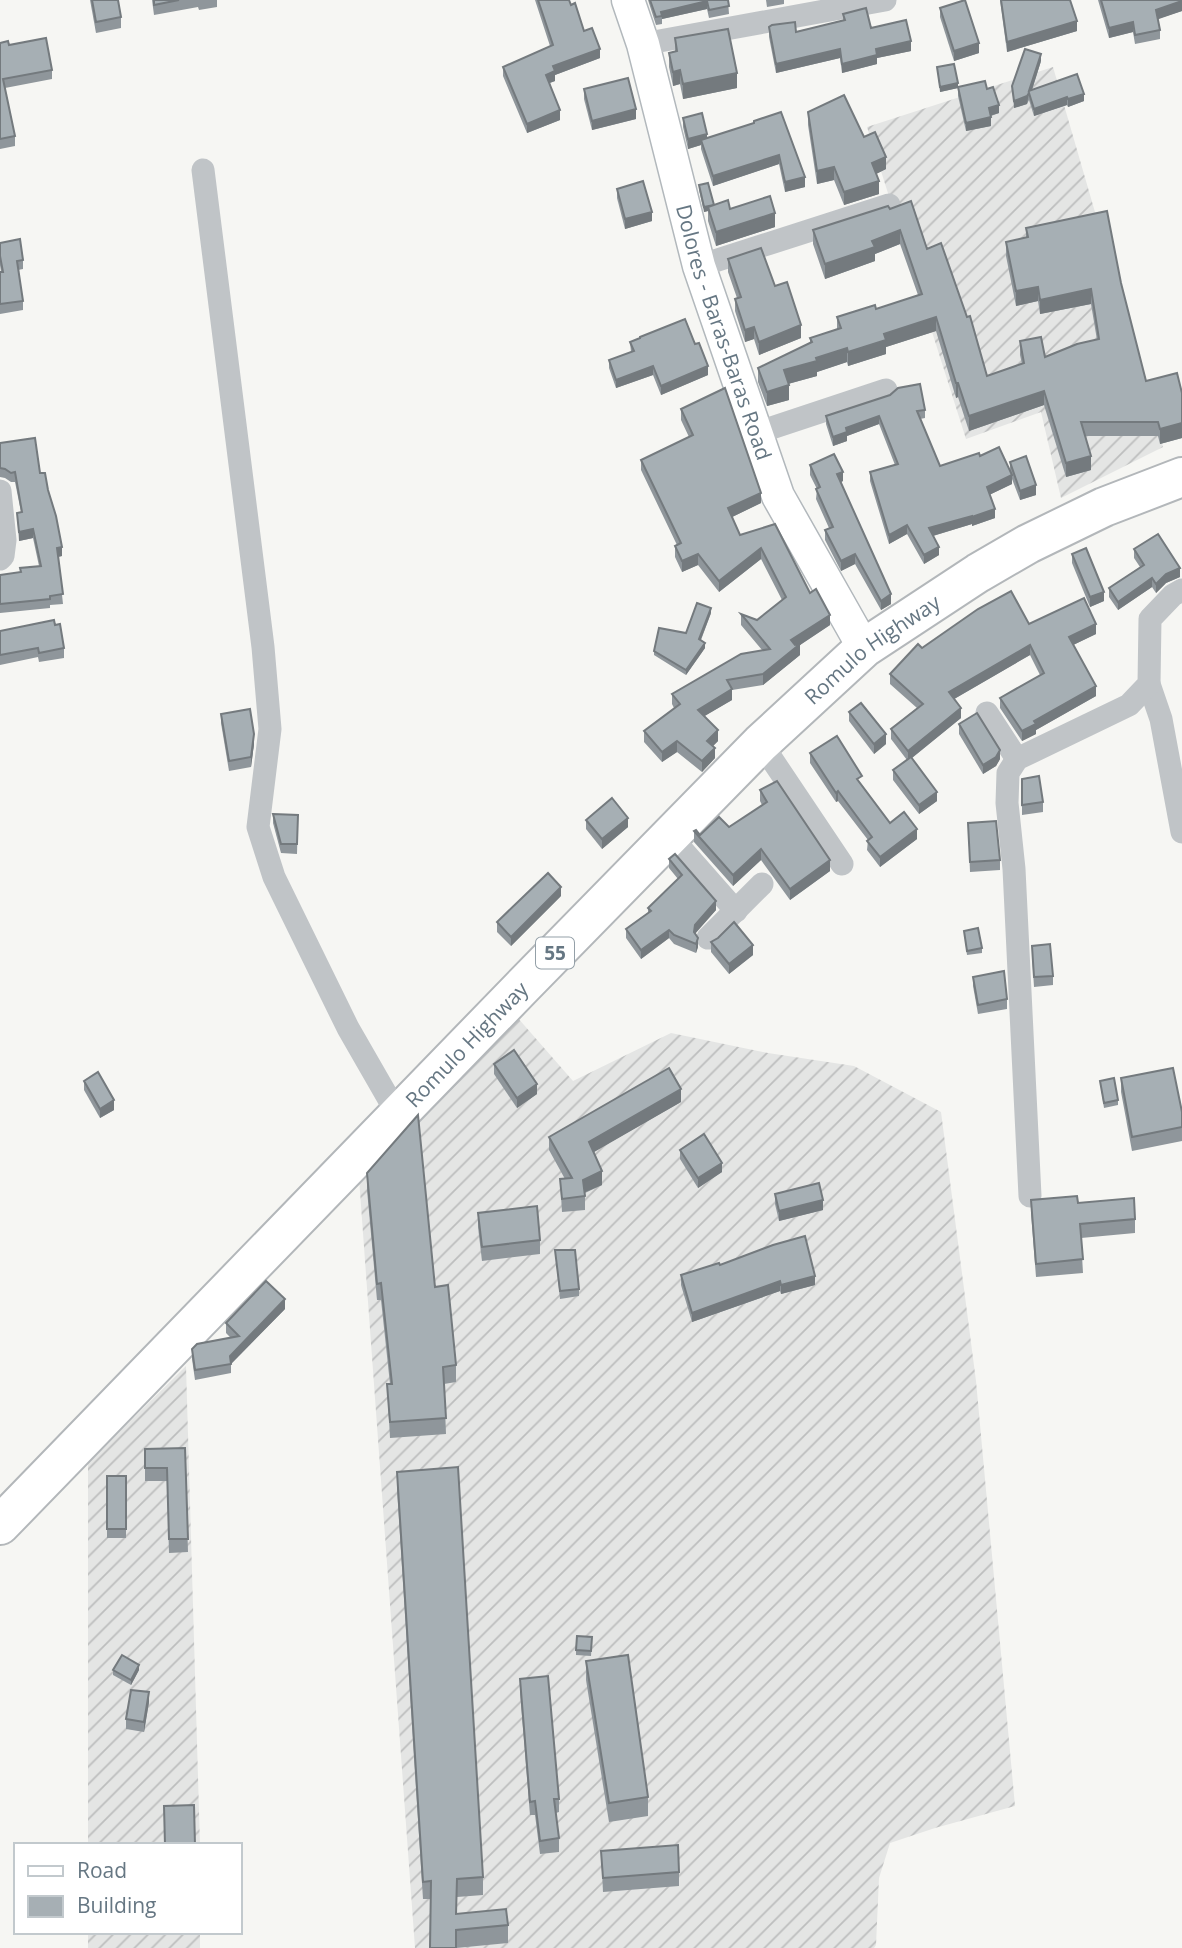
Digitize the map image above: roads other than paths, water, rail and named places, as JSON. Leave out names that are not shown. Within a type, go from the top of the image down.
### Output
[{"type":"highway","name":"Romulo Highway","points":[[0,1525],[670,836],[761,744],[863,648],[978,573],[1028,544],[1104,507],[1182,477]]},
{"type":"street","name":"Dolores - Baras-Baras Road","points":[[628,0],[643,44],[699,266],[778,496],[863,648]]},
{"type":"street","points":[[643,44],[885,0]]},
{"type":"street","points":[[203,170],[263,647],[270,729],[258,827],[274,877],[348,1028],[398,1115]]},
{"type":"street","points":[[699,266],[889,205]]},
{"type":"street","points":[[756,433],[886,390]]},
{"type":"street","points":[[0,491],[5,540],[3,556],[0,559]]},
{"type":"street","points":[[1182,590],[1150,619],[1149,684],[1161,719],[1182,832]]},
{"type":"street","points":[[1030,1196],[1014,869],[1007,803],[1008,773],[1017,759],[1129,705],[1149,684]]},
{"type":"street","points":[[987,713],[1017,759]]},
{"type":"street","points":[[761,744],[842,864]]},
{"type":"street","points":[[670,836],[736,911]]},
{"type":"street","points":[[708,938],[762,884]]}]
